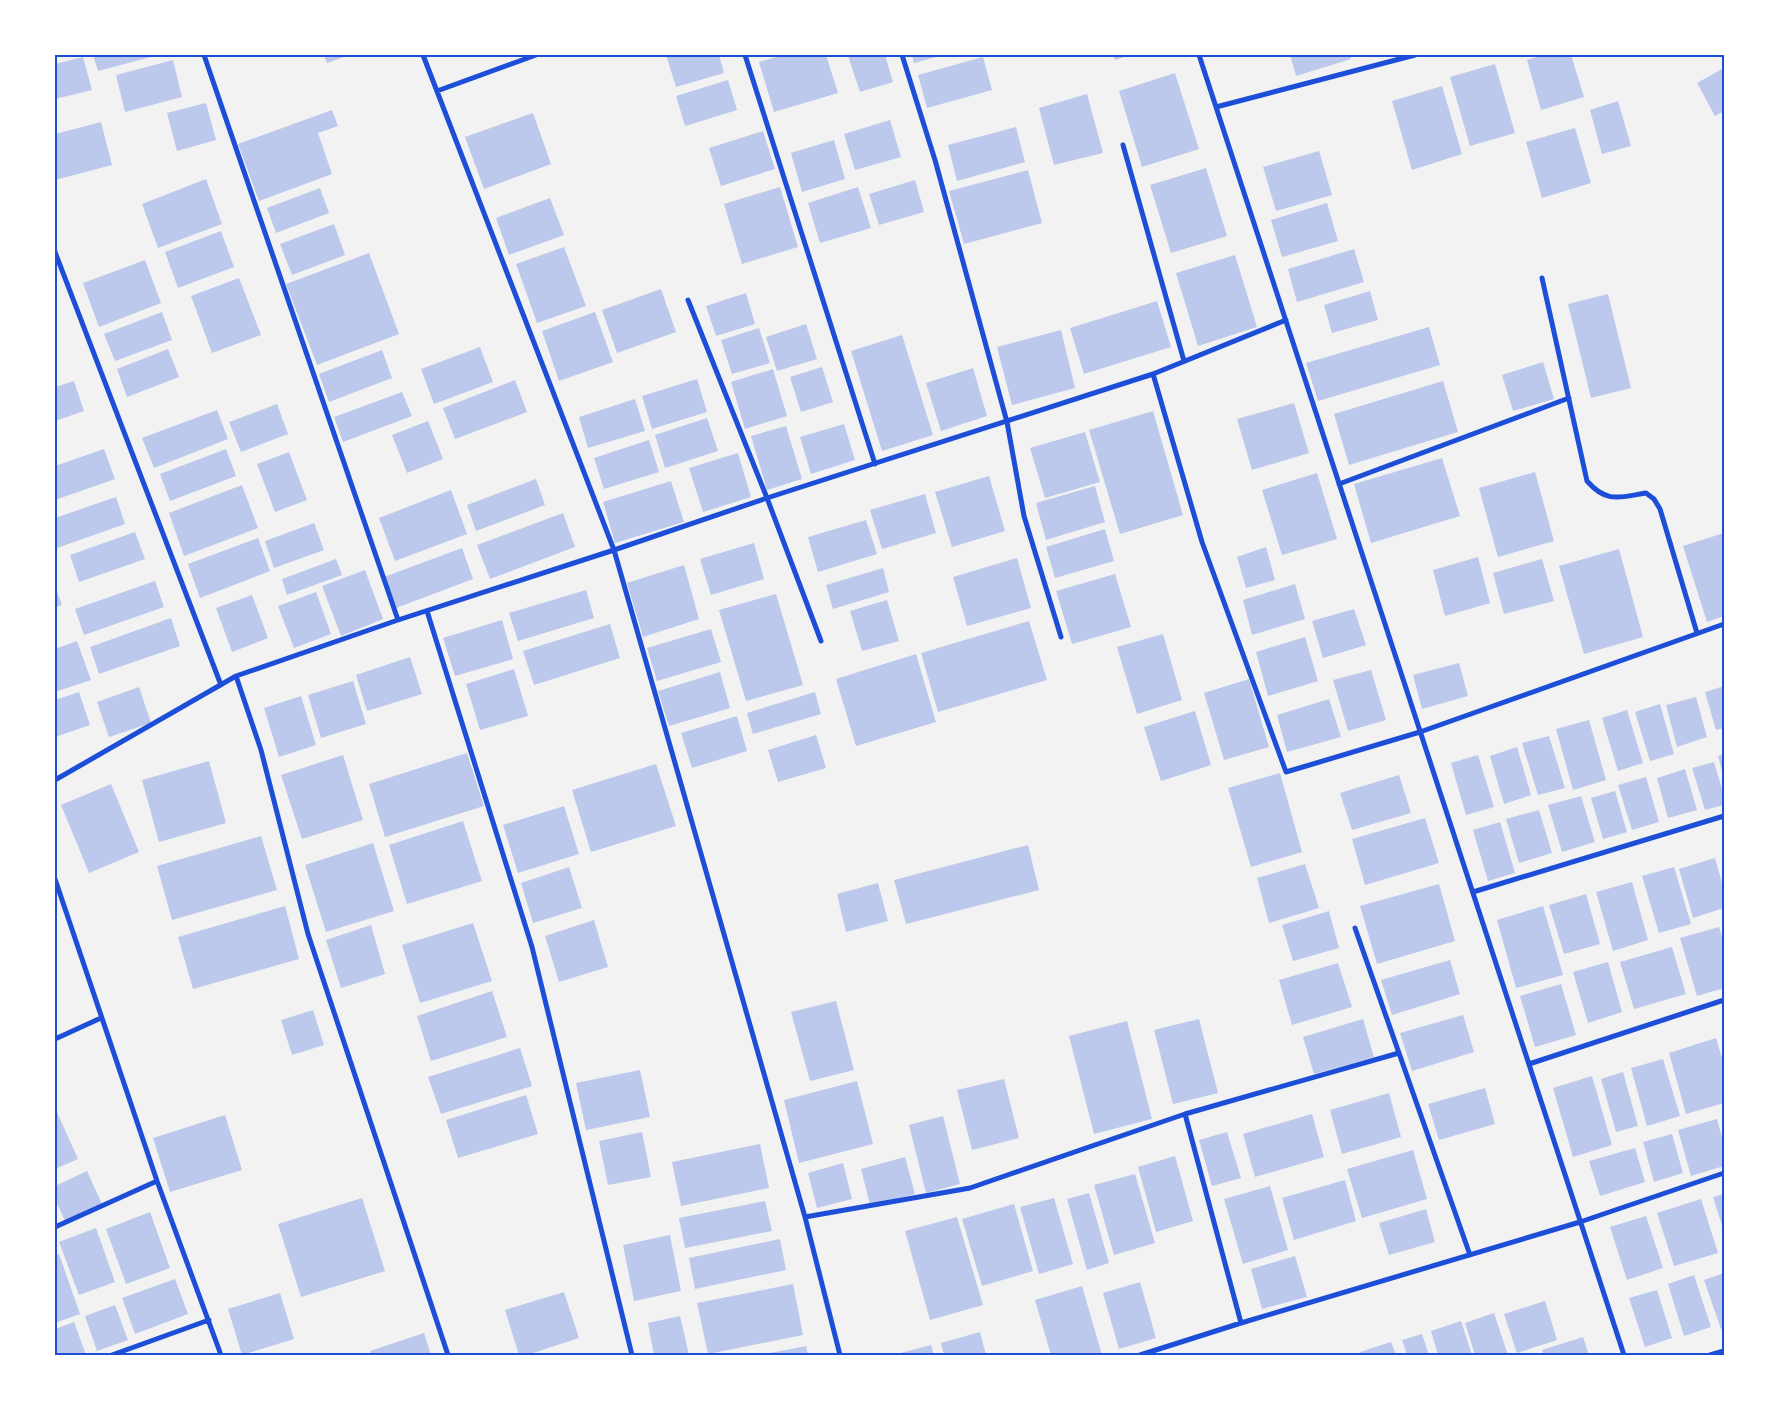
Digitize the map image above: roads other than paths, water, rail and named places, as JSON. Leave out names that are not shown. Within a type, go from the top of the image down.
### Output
[{"type":"street","points":[[204,55],[398,620]]},
{"type":"street","points":[[424,55],[614,550],[805,1217],[840,1355]]},
{"type":"street","points":[[437,91],[536,55]]},
{"type":"street","points":[[745,55],[875,464]]},
{"type":"street","points":[[902,55],[935,160],[1007,422],[1024,516],[1061,637]]},
{"type":"street","points":[[1199,55],[1624,1355]]},
{"type":"street","points":[[1216,107],[1415,55]]},
{"type":"street","points":[[1123,145],[1184,361]]},
{"type":"street","points":[[55,252],[221,685]]},
{"type":"street","points":[[1542,278],[1588,482],[1596,491],[1611,498],[1646,493],[1654,499],[1660,509],[1697,633]]},
{"type":"street","points":[[688,300],[767,498],[821,641]]},
{"type":"street","points":[[55,780],[236,676],[398,620],[767,498],[1153,374],[1286,320]]},
{"type":"street","points":[[1153,374],[1202,542],[1286,772],[1420,732],[1724,624]]},
{"type":"street","points":[[1339,484],[1569,398]]},
{"type":"street","points":[[427,611],[532,947],[632,1355]]},
{"type":"street","points":[[236,676],[261,750],[308,934],[448,1355]]},
{"type":"street","points":[[1473,892],[1724,816]]},
{"type":"street","points":[[55,879],[100,1018],[221,1355]]},
{"type":"street","points":[[1355,928],[1470,1255]]},
{"type":"street","points":[[1529,1064],[1724,1000]]},
{"type":"street","points":[[55,1039],[100,1018]]},
{"type":"street","points":[[805,1217],[970,1188],[1185,1114],[1399,1053]]},
{"type":"street","points":[[1185,1114],[1241,1323]]},
{"type":"street","points":[[1140,1355],[1580,1222],[1724,1173]]},
{"type":"street","points":[[55,1227],[157,1181]]},
{"type":"street","points":[[112,1355],[209,1320]]},
{"type":"street","points":[[1710,1355],[1724,1351]]}]
